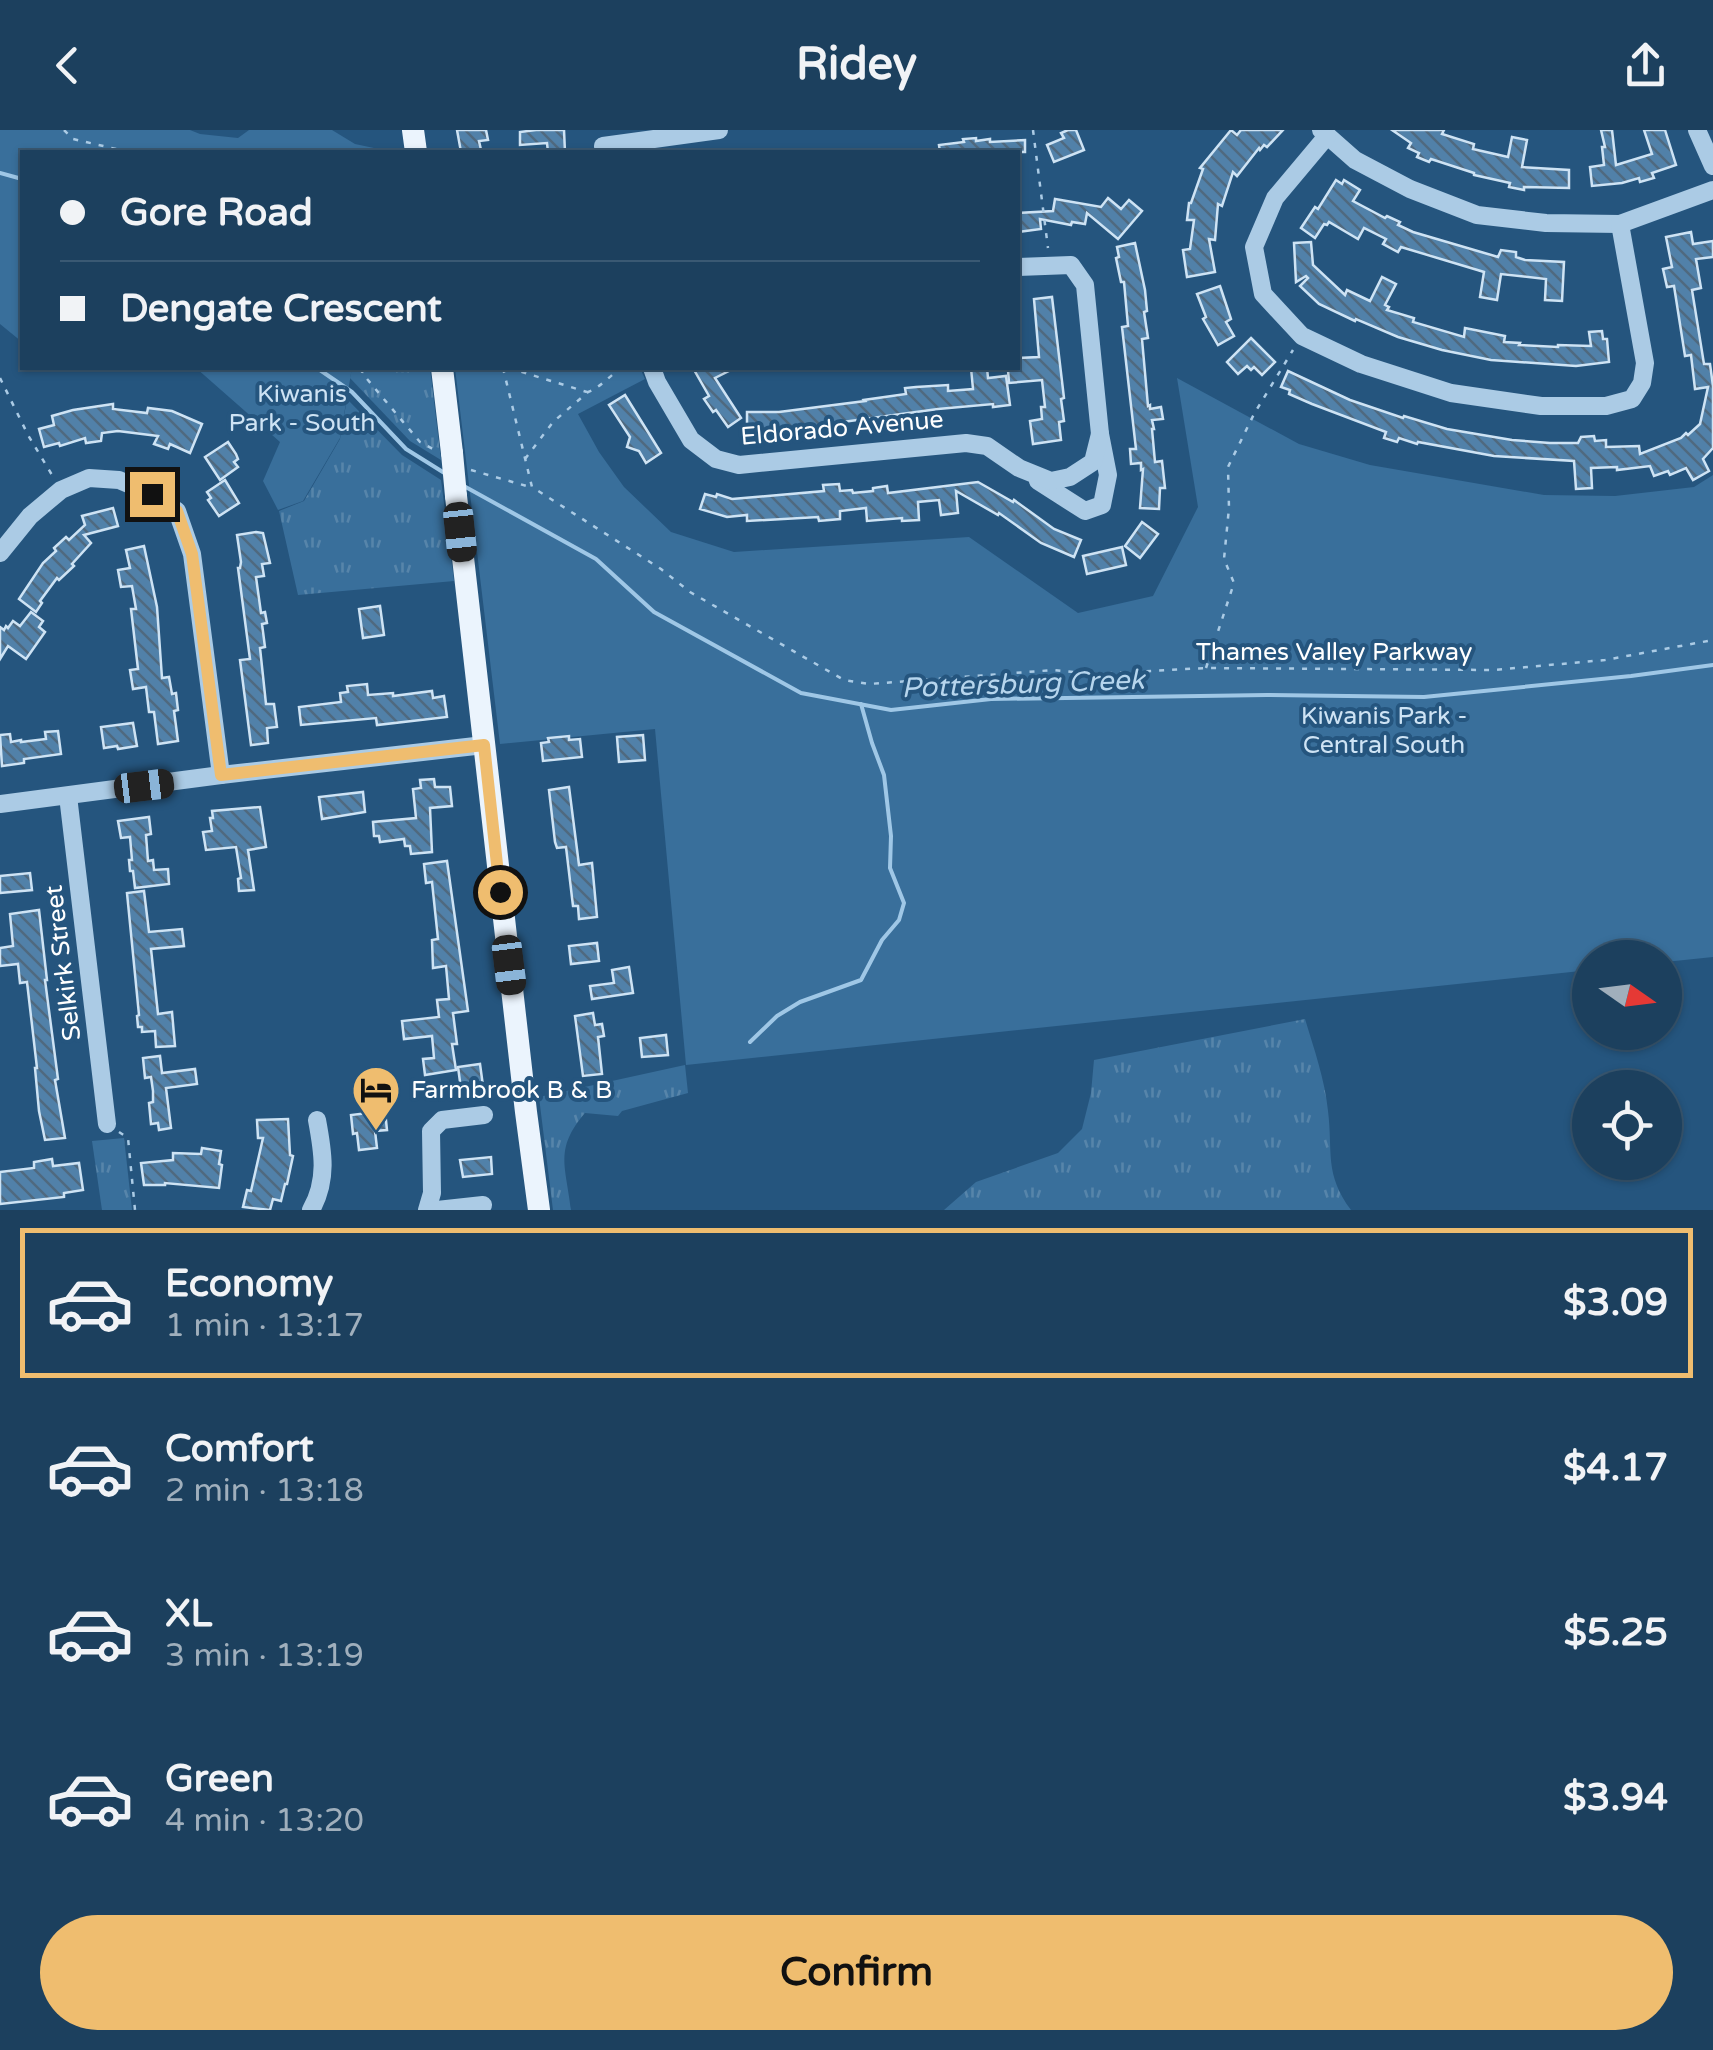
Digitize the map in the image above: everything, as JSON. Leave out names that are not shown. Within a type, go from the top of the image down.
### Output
[{"type":"main road","points":[[442,370],[539,1210]]},
{"type":"street","points":[[602,143],[719,130]]},
{"type":"street","points":[[1697,130],[1713,166]]},
{"type":"street","points":[[1620,224],[1645,363],[1642,383],[1632,399],[1606,406],[1541,406],[1452,393],[1361,364],[1302,336],[1262,294],[1254,247],[1275,198],[1324,133],[1355,160],[1410,189],[1477,215],[1546,223],[1620,224],[1713,190]]},
{"type":"street","points":[[1020,267],[1071,265],[1085,285],[1100,434]]},
{"type":"street","name":"Eldorado Avenue","points":[[653,370],[691,440],[716,459],[739,465],[966,443],[987,446],[1085,511],[1102,506],[1108,475],[1100,434]]},
{"type":"street","name":"Eldorado Avenue","points":[[1019,468],[1051,481],[1070,477],[1092,462],[1100,434]]},
{"type":"street","points":[[0,553],[30,516],[60,490],[90,478],[118,480],[152,494],[177,511],[192,554],[221,775]]},
{"type":"street","points":[[0,804],[484,745]]},
{"type":"street","name":"Selkirk Street","points":[[68,796],[108,1124]]},
{"type":"street","points":[[426,1210],[432,1193],[431,1131],[442,1120],[484,1115]]},
{"type":"street","points":[[312,1210],[324,1177],[317,1120]]},
{"type":"street","points":[[437,1210],[483,1205]]},
{"type":"path","points":[[64,130],[72,139],[120,150]]},
{"type":"path","points":[[1033,130],[1050,265]]},
{"type":"path","points":[[1206,668],[1234,583],[1224,559],[1228,467],[1254,414],[1302,336]]},
{"type":"path","name":"Thames Valley Parkway","points":[[502,370],[532,487],[661,569],[690,592],[844,680],[869,684],[1054,670],[1092,674],[1206,668],[1494,670],[1605,660],[1713,640]]},
{"type":"path","points":[[515,370],[588,392]]},
{"type":"path","points":[[524,460],[553,422],[620,370]]},
{"type":"path","points":[[0,378],[60,490]]},
{"type":"path","points":[[128,1138],[135,1210]]},
{"type":"green space","points":[[0,130],[190,130],[238,138],[249,130],[332,130],[355,144],[384,150],[20,150],[20,340],[0,324]]},
{"type":"green space","name":"Kiwanis Park - South","points":[[198,370],[352,370],[340,438],[303,501],[278,510],[263,481],[280,442]]},
{"type":"green space","points":[[352,370],[430,370],[441,460],[410,441],[350,378]]},
{"type":"green space","name":"Kiwanis Park - Central South","points":[[455,370],[641,370],[645,379],[578,414],[624,487],[671,532],[734,552],[969,537],[1078,613],[1153,596],[1198,507],[1177,378],[1299,444],[1370,465],[1544,495],[1615,496],[1694,487],[1713,475],[1713,957],[1682,960],[1682,940],[1572,940],[1572,972],[686,1065],[655,729],[500,744]]},
{"type":"green space","points":[[347,399],[402,455],[441,480],[454,581],[298,595],[279,511],[304,501],[340,439]]},
{"type":"green space","points":[[1305,1019],[1324,1088],[1333,1174],[1351,1210],[944,1210],[976,1182],[1058,1153],[1082,1129],[1094,1060]]},
{"type":"green space","points":[[685,1065],[688,1093],[622,1111],[618,1116],[585,1113],[569,1137],[564,1158],[571,1210],[553,1210],[539,1097]]},
{"type":"green space","points":[[124,1138],[132,1210],[102,1210],[92,1141]]},
{"type":"building","points":[[457,130],[486,130],[488,140],[479,141],[481,150],[461,150]]},
{"type":"building","points":[[564,130],[565,150],[548,150],[547,143],[520,145],[520,132]]},
{"type":"building","points":[[1076,130],[1084,150],[1054,162],[1047,145],[1064,138],[1061,133]]},
{"type":"building","points":[[1231,130],[1237,135],[1241,130],[1283,130],[1267,147],[1259,148],[1237,176],[1233,172],[1222,206],[1218,204],[1215,240],[1209,239],[1215,272],[1187,277],[1183,250],[1190,249],[1194,220],[1187,220],[1189,203],[1203,169],[1200,168]]},
{"type":"building","points":[[1392,130],[1444,130],[1442,134],[1474,144],[1473,149],[1508,157],[1512,137],[1527,140],[1522,167],[1569,170],[1569,188],[1524,190],[1431,159],[1429,162],[1417,157],[1419,153],[1408,148],[1411,143]]},
{"type":"building","points":[[1601,130],[1612,130],[1616,165],[1652,154],[1644,130],[1665,130],[1676,165],[1652,173],[1654,178],[1640,182],[1639,178],[1592,186],[1590,167],[1604,165]]},
{"type":"building","points":[[963,139],[1025,140],[1025,152],[940,150],[939,145],[964,142]]},
{"type":"building","points":[[1336,180],[1342,184],[1344,180],[1360,190],[1353,201],[1413,232],[1498,257],[1501,250],[1516,252],[1516,257],[1525,260],[1564,262],[1562,301],[1545,300],[1546,279],[1501,274],[1497,300],[1480,297],[1484,272],[1401,247],[1398,252],[1383,244],[1386,239],[1364,228],[1358,239],[1329,222],[1315,238],[1301,228]]},
{"type":"building","points":[[1108,198],[1121,209],[1129,200],[1142,211],[1118,239],[1087,213],[1085,224],[1040,219],[1041,229],[1020,232],[1020,213],[1053,211],[1055,199],[1101,207]]},
{"type":"building","points":[[1691,232],[1693,244],[1713,241],[1713,257],[1696,259],[1701,288],[1692,290],[1704,364],[1710,364],[1713,386],[1713,448],[1703,459],[1709,471],[1693,480],[1686,468],[1654,476],[1650,466],[1591,468],[1592,488],[1576,489],[1574,461],[1494,456],[1399,438],[1397,442],[1384,438],[1386,432],[1312,404],[1281,387],[1288,371],[1350,400],[1447,429],[1550,443],[1578,443],[1581,437],[1594,436],[1595,441],[1606,440],[1606,447],[1639,446],[1640,454],[1688,435],[1700,424],[1708,387],[1695,389],[1691,355],[1685,356],[1674,286],[1667,287],[1663,269],[1672,267],[1666,237]]},
{"type":"building","points":[[1311,242],[1313,265],[1345,295],[1347,290],[1370,301],[1382,277],[1396,284],[1385,305],[1387,310],[1464,337],[1465,328],[1505,336],[1504,342],[1519,345],[1591,346],[1589,332],[1602,331],[1603,339],[1607,339],[1609,362],[1576,366],[1491,360],[1442,350],[1355,321],[1319,304],[1300,286],[1306,276],[1296,282],[1294,243]]},
{"type":"building","points":[[1135,243],[1147,311],[1144,312],[1148,338],[1142,339],[1148,406],[1161,407],[1163,419],[1152,420],[1155,462],[1162,461],[1165,488],[1160,488],[1159,509],[1140,508],[1143,469],[1141,463],[1131,464],[1130,449],[1136,449],[1122,327],[1128,326],[1124,282],[1116,258],[1117,247]]},
{"type":"building","points":[[1220,286],[1231,319],[1226,322],[1234,336],[1218,345],[1203,319],[1206,317],[1197,294]]},
{"type":"building","points":[[1052,297],[1064,421],[1059,422],[1061,440],[1033,444],[1030,421],[1042,419],[1041,407],[1045,407],[1042,380],[1009,383],[1008,370],[1020,370],[1020,358],[1039,357],[1034,299]]},
{"type":"building","points":[[1251,338],[1275,362],[1262,375],[1247,366],[1238,374],[1227,362]]},
{"type":"building","points":[[694,370],[731,370],[715,378],[741,418],[728,427],[704,399],[709,396]]},
{"type":"building","points":[[971,370],[987,370],[988,378],[1006,376],[1010,405],[938,409],[784,430],[747,430],[747,412],[865,401],[906,394],[905,388],[948,385],[948,391],[973,389]]},
{"type":"building","points":[[625,395],[661,453],[646,463],[639,451],[627,447],[630,437],[609,405]]},
{"type":"building","points":[[113,404],[113,409],[172,411],[202,424],[190,453],[170,444],[168,449],[154,444],[158,436],[118,431],[102,433],[101,441],[86,443],[85,438],[44,447],[39,429],[54,425],[52,416]]},
{"type":"building","points":[[228,442],[238,467],[220,480],[205,457]]},
{"type":"building","points":[[225,480],[239,503],[219,516],[207,492]]},
{"type":"building","points":[[978,482],[1014,500],[1054,529],[1081,540],[1074,557],[1041,543],[999,513],[956,491],[958,513],[941,515],[939,500],[918,502],[919,520],[867,521],[866,508],[840,511],[840,519],[747,521],[747,515],[727,517],[700,509],[705,494],[732,499],[824,491],[823,485],[839,484],[840,491],[853,493],[887,486],[888,493]]},
{"type":"building","points":[[113,508],[118,526],[84,535],[91,543],[74,566],[57,578],[36,612],[19,599],[56,551],[54,548],[85,525],[82,516]]},
{"type":"building","points":[[1142,522],[1158,534],[1140,558],[1125,546]]},
{"type":"building","points":[[263,533],[270,563],[262,564],[264,576],[256,577],[261,613],[265,612],[267,623],[262,624],[265,647],[260,648],[266,704],[274,704],[277,727],[267,728],[268,743],[251,745],[240,660],[250,659],[237,535]]},
{"type":"building","points":[[144,546],[157,607],[162,678],[169,677],[178,710],[174,711],[178,741],[158,744],[146,687],[133,689],[130,670],[138,669],[131,609],[136,609],[132,586],[121,587],[118,570],[130,568],[126,550]]},
{"type":"building","points":[[1122,547],[1126,565],[1087,574],[1083,556]]},
{"type":"building","points":[[380,606],[384,635],[363,638],[359,609]]},
{"type":"building","points":[[31,612],[43,621],[39,627],[45,632],[26,659],[8,646],[0,659],[0,627],[4,630],[13,621],[20,626]]},
{"type":"building","points":[[367,684],[368,695],[432,691],[433,698],[444,696],[447,717],[377,725],[376,718],[301,725],[299,707],[341,702],[340,693],[348,692],[347,686]]},
{"type":"building","points":[[133,723],[137,746],[104,748],[101,727]]},
{"type":"building","points":[[58,731],[61,754],[2,766],[0,735],[10,734],[11,742],[21,742],[46,739],[45,732]]},
{"type":"building","points":[[643,735],[645,760],[619,762],[617,737]]},
{"type":"building","points":[[569,736],[569,740],[580,739],[582,757],[543,761],[541,743],[549,742],[548,738]]},
{"type":"building","points":[[434,779],[435,787],[450,787],[452,806],[430,808],[432,852],[411,854],[404,839],[380,842],[379,836],[374,836],[373,822],[416,818],[413,789],[421,788],[420,780]]},
{"type":"building","points":[[569,787],[579,865],[592,863],[597,917],[579,919],[578,906],[573,906],[566,847],[557,848],[555,842],[549,790]]},
{"type":"building","points":[[363,792],[365,812],[322,819],[319,797]]},
{"type":"building","points":[[260,807],[266,847],[248,850],[254,890],[239,891],[236,847],[206,850],[203,832],[212,831],[212,811]]},
{"type":"building","points":[[149,817],[148,861],[153,860],[154,870],[168,869],[169,884],[135,888],[130,871],[130,837],[121,838],[118,821]]},
{"type":"building","points":[[447,861],[468,1011],[453,1013],[456,1070],[425,1075],[423,1059],[434,1058],[432,1036],[404,1039],[402,1021],[439,1017],[437,1000],[449,999],[446,966],[433,968],[432,940],[438,939],[432,882],[426,883],[424,864]]},
{"type":"building","points":[[30,873],[32,890],[0,893],[0,876]]},
{"type":"building","points":[[144,891],[149,932],[182,929],[184,946],[151,949],[158,1014],[172,1012],[175,1046],[156,1047],[155,1031],[142,1032],[142,1027],[138,1027],[127,893]]},
{"type":"building","points":[[39,910],[58,1079],[55,1080],[65,1138],[45,1140],[27,982],[20,983],[18,964],[0,966],[0,948],[13,946],[10,914]]},
{"type":"building","points":[[597,943],[599,961],[571,964],[569,946]]},
{"type":"building","points":[[629,967],[633,993],[592,999],[590,986],[614,983],[612,970]]},
{"type":"building","points":[[593,1013],[595,1025],[602,1024],[604,1036],[598,1037],[602,1074],[583,1076],[575,1016]]},
{"type":"building","points":[[666,1035],[668,1055],[642,1057],[640,1038]]},
{"type":"building","points":[[160,1056],[162,1073],[195,1069],[197,1084],[166,1088],[171,1128],[159,1130],[158,1123],[151,1124],[149,1103],[153,1102],[153,1091],[151,1077],[145,1078],[143,1058]]},
{"type":"building","points":[[480,1064],[483,1086],[461,1089],[458,1067]]},
{"type":"building","points":[[385,1111],[387,1130],[375,1131],[377,1148],[359,1150],[351,1115]]},
{"type":"building","points":[[288,1119],[293,1156],[281,1201],[273,1199],[270,1210],[243,1207],[247,1190],[251,1191],[263,1138],[258,1138],[257,1120]]},
{"type":"building","points":[[202,1148],[221,1151],[219,1188],[144,1185],[141,1163],[173,1160],[173,1153],[201,1154]]},
{"type":"building","points":[[491,1157],[492,1174],[463,1177],[460,1160]]},
{"type":"building","points":[[52,1159],[53,1166],[79,1163],[83,1190],[64,1193],[64,1197],[0,1204],[0,1172],[34,1168],[34,1162]]},
{"type":"waterway","name":"Pottersburg Creek","points":[[0,173],[20,178]]},
{"type":"waterway","name":"Pottersburg Creek","points":[[320,370],[352,392],[406,449],[446,474]]},
{"type":"waterway","name":"Pottersburg Creek","points":[[462,485],[596,559],[654,612],[801,693],[891,710],[991,699],[1424,697],[1713,665]]},
{"type":"waterway","points":[[750,1042],[777,1016],[800,1002],[861,980],[882,940],[899,920],[904,903],[890,868],[891,836],[884,775],[861,704]]},
{"type":"place","name":"Farmbrook B & B","points":[[376,1132]]},
{"type":"route","points":[[152,494],[177,511],[192,554],[221,775],[484,745],[500,892]]}]
